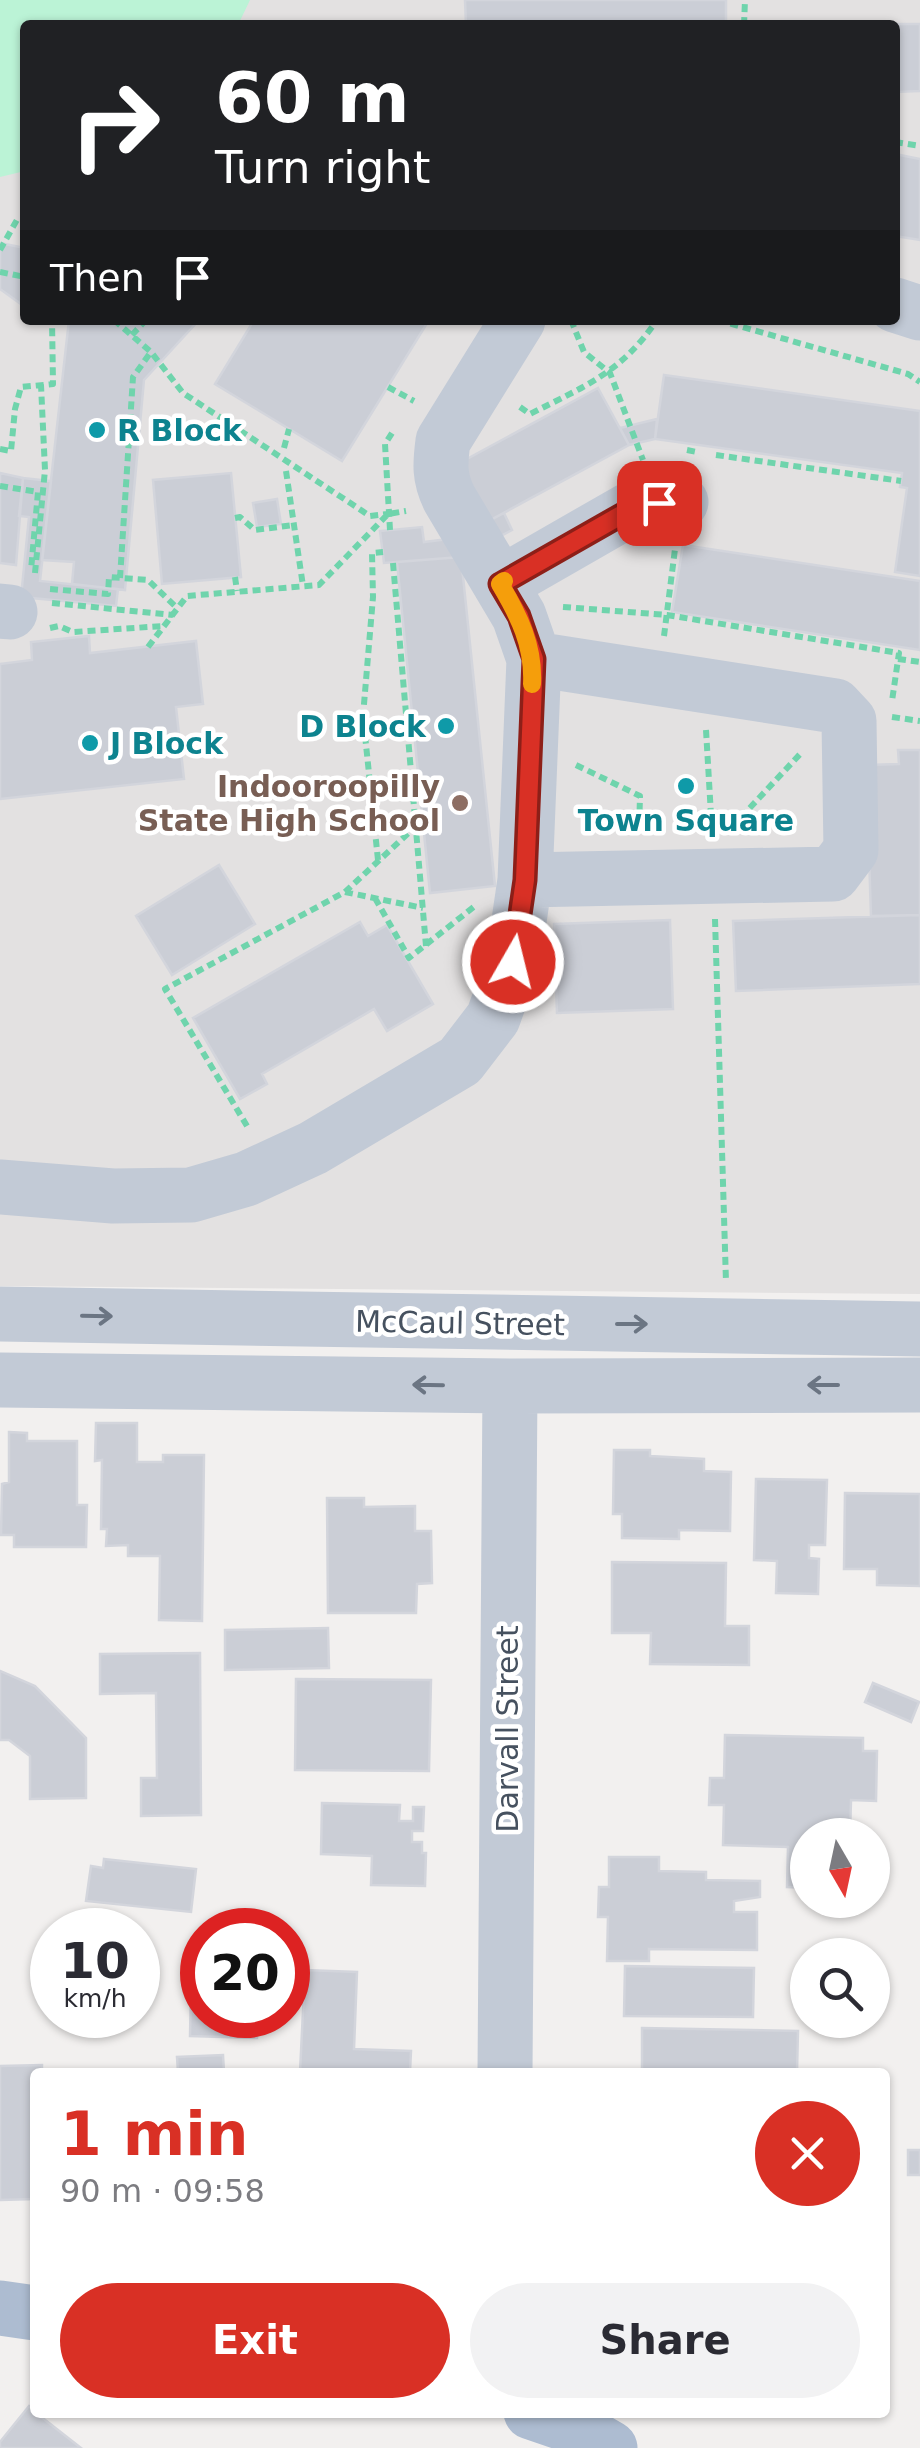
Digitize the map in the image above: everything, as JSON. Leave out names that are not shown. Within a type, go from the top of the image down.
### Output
[{"type":"main road","points":[[0,2308],[30,2313]]},
{"type":"main road","points":[[549,2418],[572,2426],[610,2448]]},
{"type":"street","points":[[0,1187],[113,1196],[191,1195],[263,1172],[460,1062],[493,1018],[513,962],[503,891],[534,659],[519,616],[449,498],[440,479],[440,464],[444,441],[515,325]]},
{"type":"street","points":[[500,584],[630,510],[674,493]]},
{"type":"street","points":[[503,891],[833,874],[851,850],[849,721],[834,706],[534,659]]},
{"type":"street","name":"McCaul Street","points":[[0,1314],[920,1329]]},
{"type":"street","name":"McCaul Street","points":[[0,1380],[510,1386],[920,1385]]},
{"type":"street","name":"Darvall Street","points":[[505,2068],[510,1386]]},
{"type":"path","points":[[0,250],[18,218]]},
{"type":"path","points":[[0,449],[11,450],[21,387],[53,384],[52,325]]},
{"type":"path","points":[[120,325],[151,352],[183,393],[370,516],[419,508]]},
{"type":"path","points":[[132,335],[141,325]]},
{"type":"path","points":[[573,325],[584,352],[610,373],[674,493]]},
{"type":"path","points":[[518,406],[530,414],[610,373],[654,325]]},
{"type":"path","points":[[736,325],[908,374],[920,382]]},
{"type":"path","points":[[120,578],[132,377],[151,352]]},
{"type":"path","points":[[31,602],[45,470],[41,385]]},
{"type":"path","points":[[388,387],[414,401]]},
{"type":"path","points":[[284,448],[289,429]]},
{"type":"path","points":[[661,652],[674,493],[688,444]]},
{"type":"path","points":[[716,455],[901,481]]},
{"type":"path","points":[[286,471],[303,586]]},
{"type":"path","points":[[0,486],[38,492],[31,602]]},
{"type":"path","points":[[388,514],[390,530]]},
{"type":"path","points":[[148,647],[186,596],[319,584],[388,514]]},
{"type":"path","points":[[235,518],[240,517],[255,530],[294,525]]},
{"type":"path","points":[[378,862],[362,716],[373,597],[372,552],[382,552]]},
{"type":"path","points":[[393,563],[426,946]]},
{"type":"path","points":[[31,602],[108,594],[109,577],[148,580],[175,612]]},
{"type":"path","points":[[236,577],[237,592]]},
{"type":"path","points":[[31,602],[175,612]]},
{"type":"path","points":[[31,602],[59,626],[73,632],[164,626]]},
{"type":"path","points":[[549,606],[667,615]]},
{"type":"path","points":[[898,660],[920,662]]},
{"type":"path","points":[[705,718],[713,849]]},
{"type":"path","points":[[725,835],[814,739]]},
{"type":"path","points":[[575,764],[640,796],[639,847]]},
{"type":"path","points":[[255,1140],[166,989],[344,892],[415,828]]},
{"type":"path","points":[[374,898],[409,958],[503,891]]},
{"type":"path","points":[[344,892],[423,908]]},
{"type":"path","points":[[714,909],[726,1292]]},
{"type":"shaded area","name":"Indooroopilly State High School","points":[[0,0],[920,0],[920,1294],[0,1286]]},
{"type":"green space","points":[[0,0],[250,0],[240,20],[20,20],[20,172],[0,177]]},
{"type":"building","points":[[465,0],[726,0],[726,20],[466,20]]},
{"type":"building","points":[[900,24],[920,24],[920,91],[900,92]]},
{"type":"building","points":[[900,155],[920,159],[920,240],[900,237]]},
{"type":"building","points":[[0,243],[20,247],[20,303],[0,289]]},
{"type":"building","name":"R Block","points":[[68,325],[194,325],[144,380],[125,590],[72,584],[74,562],[42,560]]},
{"type":"building","points":[[251,325],[426,325],[342,461],[215,384]]},
{"type":"building","points":[[664,375],[920,411],[920,576],[895,572],[907,488],[900,487],[902,473],[655,439]]},
{"type":"building","points":[[598,388],[629,445],[485,523],[454,466]]},
{"type":"building","points":[[657,419],[655,439],[629,445],[620,428]]},
{"type":"building","points":[[0,473],[23,478],[16,565],[0,563]]},
{"type":"building","points":[[231,473],[241,577],[162,584],[153,480]]},
{"type":"building","points":[[23,478],[51,481],[40,581],[118,589],[116,606],[21,597],[29,517],[19,516]]},
{"type":"building","points":[[277,499],[281,524],[257,527],[253,503]]},
{"type":"building","points":[[504,513],[512,530],[461,557],[384,563],[380,531],[422,527],[424,542],[456,538]]},
{"type":"building","points":[[683,545],[920,581],[920,650],[672,612]]},
{"type":"building","name":"D Block","points":[[461,557],[495,886],[430,893],[397,562]]},
{"type":"building","name":"J Block","points":[[89,636],[90,653],[196,641],[203,704],[176,707],[184,779],[0,799],[0,664],[32,660],[31,642]]},
{"type":"building","points":[[898,750],[920,750],[920,915],[871,916],[866,765],[899,764]]},
{"type":"building","points":[[219,865],[255,924],[172,975],[136,916]]},
{"type":"building","points":[[920,915],[920,984],[736,991],[733,921]]},
{"type":"building","points":[[670,920],[673,1009],[557,1013],[554,924]]},
{"type":"building","points":[[360,922],[368,936],[387,925],[433,1004],[387,1031],[374,1009],[262,1074],[267,1084],[240,1099],[193,1018]]},
{"type":"building","points":[[96,1423],[137,1423],[137,1462],[163,1462],[163,1455],[204,1455],[202,1621],[159,1620],[160,1556],[128,1556],[128,1545],[106,1546],[107,1529],[101,1529],[102,1460],[95,1461]]},
{"type":"building","points":[[9,1432],[27,1433],[27,1441],[77,1441],[77,1505],[87,1505],[86,1547],[14,1547],[14,1535],[1,1535],[2,1484],[9,1482]]},
{"type":"building","points":[[614,1450],[650,1450],[650,1456],[704,1459],[704,1471],[731,1472],[730,1531],[679,1530],[679,1539],[622,1538],[622,1514],[613,1514]]},
{"type":"building","points":[[756,1479],[827,1480],[825,1545],[809,1545],[809,1558],[819,1559],[818,1594],[776,1593],[777,1561],[754,1560]]},
{"type":"building","points":[[845,1493],[920,1494],[920,1586],[877,1585],[877,1569],[844,1569]]},
{"type":"building","points":[[327,1498],[364,1498],[364,1507],[415,1506],[415,1531],[431,1531],[432,1583],[417,1584],[416,1613],[328,1613]]},
{"type":"building","points":[[612,1562],[726,1563],[725,1626],[749,1626],[749,1665],[650,1664],[651,1633],[612,1633]]},
{"type":"building","points":[[328,1628],[329,1668],[225,1670],[225,1630]]},
{"type":"building","points":[[200,1653],[201,1815],[141,1816],[141,1778],[157,1778],[156,1693],[100,1694],[100,1654]]},
{"type":"building","points":[[0,1671],[35,1686],[86,1738],[86,1798],[30,1799],[30,1756],[9,1740],[0,1740]]},
{"type":"building","points":[[296,1679],[431,1680],[429,1771],[295,1770]]},
{"type":"building","points":[[873,1683],[919,1702],[911,1722],[865,1702]]},
{"type":"building","points":[[725,1735],[863,1738],[863,1751],[877,1751],[876,1801],[851,1800],[850,1818],[790,1818],[790,1887],[788,1847],[723,1845],[724,1805],[709,1805],[710,1778],[724,1778]]},
{"type":"building","points":[[322,1803],[400,1805],[399,1821],[413,1821],[413,1807],[424,1807],[423,1831],[412,1831],[412,1842],[422,1842],[422,1853],[426,1853],[425,1886],[371,1885],[372,1856],[321,1854]]},
{"type":"building","points":[[609,1857],[659,1857],[659,1871],[706,1872],[706,1880],[760,1881],[760,1897],[734,1901],[734,1912],[757,1912],[757,1950],[649,1949],[649,1961],[607,1961],[608,1917],[598,1917],[599,1887],[609,1887]]},
{"type":"building","points":[[104,1859],[196,1869],[191,1908],[180,1911],[86,1901],[91,1866],[103,1868]]},
{"type":"building","points":[[625,1966],[754,1968],[753,2017],[624,2016]]},
{"type":"building","points":[[310,1970],[357,1972],[354,2049],[411,2051],[410,2068],[300,2068],[302,2038],[310,2038]]},
{"type":"building","points":[[642,2028],[790,2031],[790,2038],[798,2038],[797,2068],[642,2068]]},
{"type":"building","points":[[223,2055],[224,2068],[178,2068],[177,2057]]},
{"type":"building","points":[[42,2065],[30,2068],[30,2199],[0,2200],[0,2066]]},
{"type":"building","points":[[908,2150],[920,2150],[920,2175],[908,2175]]},
{"type":"building","points":[[29,2406],[30,2418],[43,2418],[81,2448],[0,2448],[0,2442]]},
{"type":"slow traffic","points":[[504,581],[500,584],[519,616],[534,659],[532,684]]},
{"type":"place","name":"R Block","points":[[97,430]]},
{"type":"place","name":"D Block","points":[[446,726]]},
{"type":"place","name":"J Block","points":[[90,743]]},
{"type":"place","name":"Town Square","points":[[686,786]]},
{"type":"place","name":"Indooroopilly State High School","points":[[460,803]]},
{"type":"route","points":[[513,962],[525,880],[534,659],[519,616],[500,584],[630,510],[659,503]]}]
